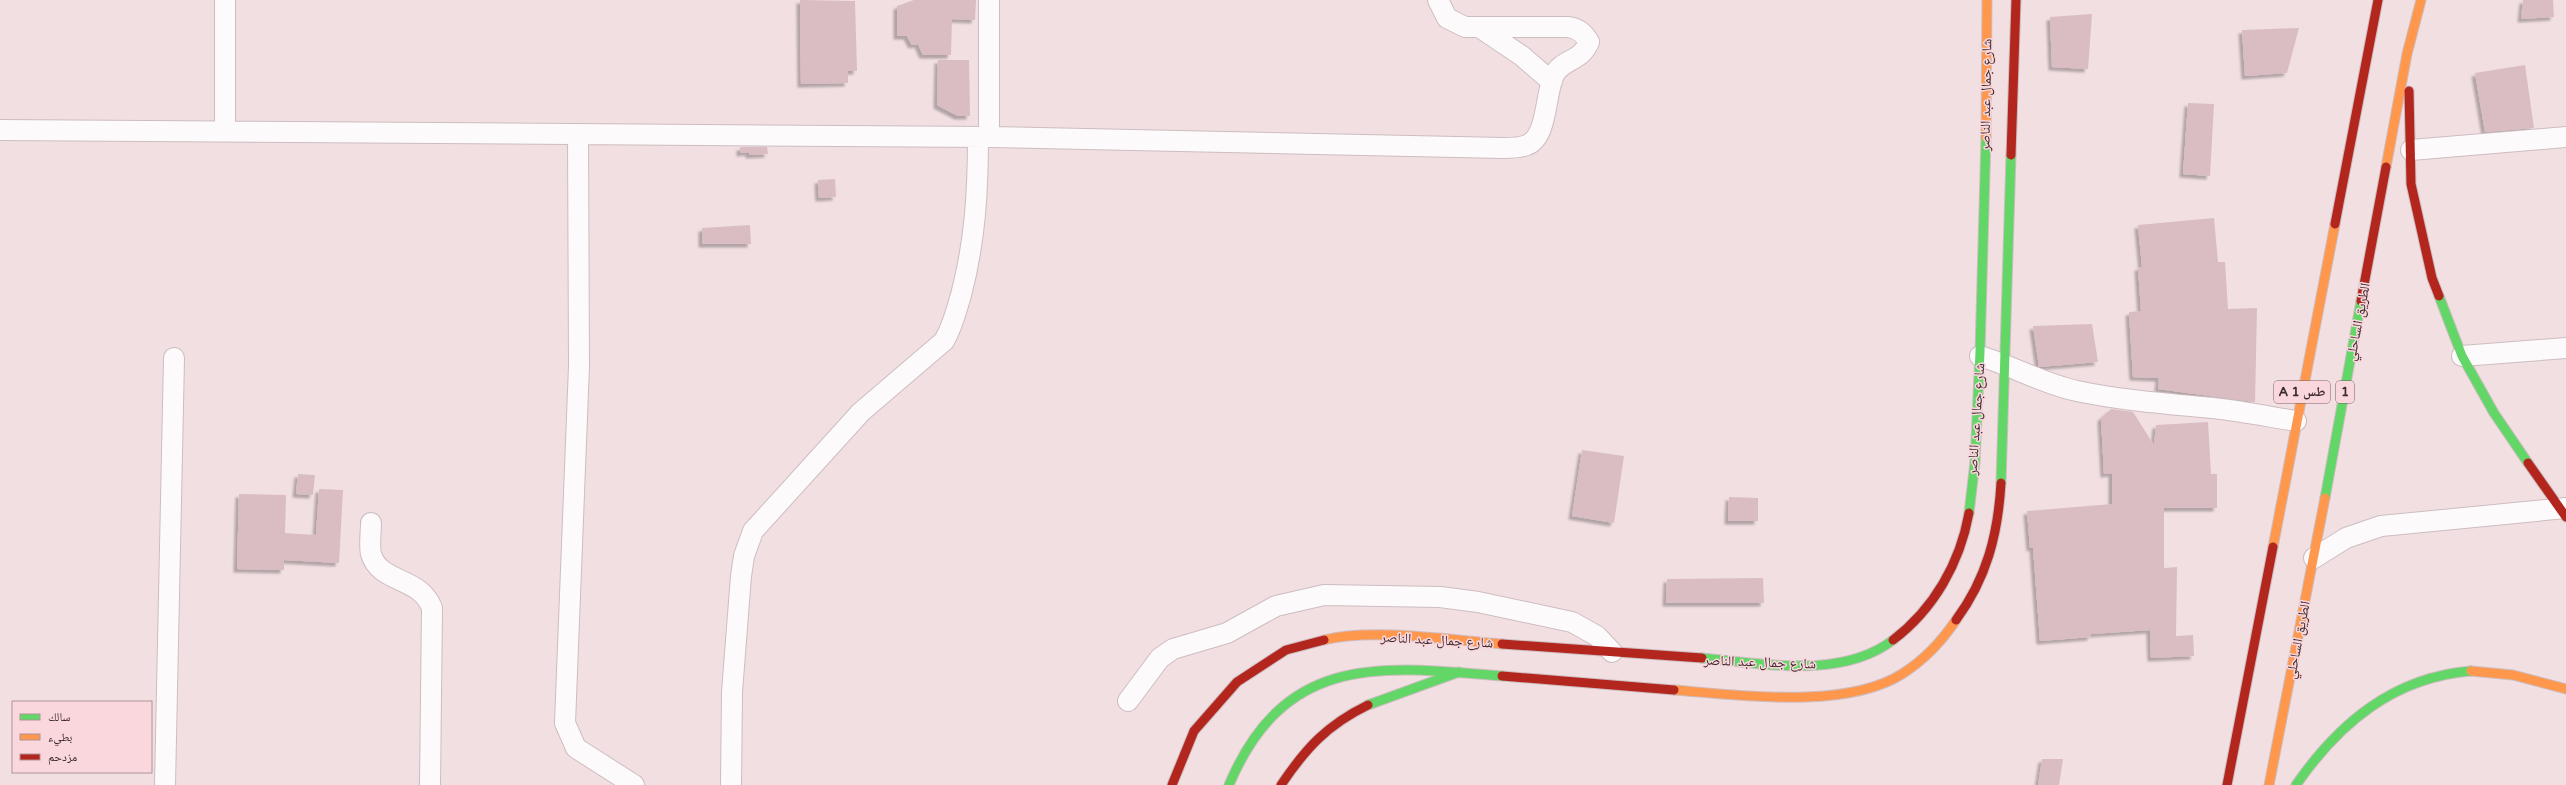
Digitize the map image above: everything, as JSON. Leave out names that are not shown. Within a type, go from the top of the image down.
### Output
[{"type":"main road","name":"شارع جمال عبد الناصر","points":[[1172,785],[1194,731],[1212,708],[1236,682],[1286,650],[1341,636],[1414,637],[1807,666],[1842,662],[1879,649],[1904,630],[1932,601],[1955,562],[1969,514],[1980,356],[1987,0]]},
{"type":"main road","name":"شارع جمال عبد الناصر","points":[[1229,785],[1247,750],[1270,720],[1294,697],[1316,686],[1352,674],[1377,671],[1459,672],[1740,695],[1802,695],[1854,692],[1886,682],[1919,662],[1950,629],[1978,586],[1992,552],[1997,524],[2002,456],[2016,0]]},
{"type":"main road","name":"A 1 طس","points":[[2227,785],[2378,0]]},
{"type":"main road","name":"الطريق الساحلي","points":[[2269,785],[2314,558],[2407,54],[2421,0]]},
{"type":"main road","points":[[2407,54],[2411,184],[2432,278],[2462,356],[2494,413],[2564,511]]},
{"type":"main road","points":[[2296,785],[2331,738],[2367,709],[2403,686],[2424,678],[2459,671],[2488,672],[2526,677],[2566,689]]},
{"type":"main road","points":[[1281,785],[1302,755],[1325,731],[1356,711],[1395,693],[1459,672]]},
{"type":"street","points":[[225,0],[225,131]]},
{"type":"street","points":[[731,785],[732,692],[741,576],[744,556],[753,531],[861,412],[944,341],[952,328],[968,269],[978,198],[984,137],[989,0]]},
{"type":"street","points":[[0,130],[984,137],[1522,147],[1534,141],[1538,136],[1552,82],[1558,70],[1579,57],[1589,42],[1580,31],[1568,27],[1465,27],[1453,22],[1444,13],[1438,0]]},
{"type":"street","points":[[1479,28],[1527,60],[1552,82]]},
{"type":"street","points":[[578,134],[579,366],[565,723],[576,748],[634,785]]},
{"type":"street","points":[[2411,150],[2566,137]]},
{"type":"street","points":[[2462,356],[2566,348]]},
{"type":"street","points":[[1980,356],[2005,364],[2030,376],[2076,391],[2155,404],[2223,410],[2296,421]]},
{"type":"street","points":[[164,785],[174,358]]},
{"type":"street","points":[[2314,558],[2346,538],[2381,526],[2564,511]]},
{"type":"street","points":[[371,523],[371,552],[375,563],[383,572],[422,591],[432,608],[430,785]]},
{"type":"street","points":[[1128,701],[1160,658],[1173,648],[1227,633],[1276,606],[1324,595],[1440,597],[1478,602],[1572,622],[1597,636],[1612,652]]},
{"type":"building","points":[[800,0],[855,1],[857,71],[848,71],[848,83],[801,84]]},
{"type":"building","points":[[914,0],[976,0],[975,20],[952,19],[951,55],[923,55],[918,44],[912,45],[907,36],[897,36],[897,6]]},
{"type":"building","points":[[2523,0],[2553,0],[2554,17],[2521,19]]},
{"type":"building","points":[[2092,14],[2088,69],[2052,67],[2050,17]]},
{"type":"building","points":[[2299,28],[2287,73],[2245,76],[2242,30]]},
{"type":"building","points":[[938,60],[969,60],[970,116],[958,116],[937,105]]},
{"type":"building","points":[[2525,65],[2534,128],[2485,132],[2475,73]]},
{"type":"building","points":[[2188,103],[2214,104],[2210,176],[2183,174]]},
{"type":"building","points":[[740,147],[767,147],[768,154],[749,155],[749,152],[740,153]]},
{"type":"building","points":[[835,179],[836,197],[819,198],[818,180]]},
{"type":"building","points":[[2214,218],[2218,262],[2225,262],[2228,309],[2257,308],[2255,402],[2158,389],[2159,378],[2133,377],[2129,312],[2141,311],[2138,267],[2142,267],[2138,225]]},
{"type":"building","points":[[750,225],[751,244],[702,244],[702,228]]},
{"type":"building","points":[[2092,324],[2098,362],[2039,367],[2033,326]]},
{"type":"building","points":[[2111,409],[2133,412],[2154,445],[2156,425],[2208,422],[2211,474],[2217,474],[2217,508],[2164,508],[2164,568],[2177,567],[2176,636],[2193,635],[2194,656],[2151,658],[2150,630],[2091,634],[2091,637],[2040,641],[2033,547],[2030,548],[2027,511],[2112,504],[2112,473],[2104,474],[2101,418]]},
{"type":"building","points":[[1582,450],[1624,456],[1614,523],[1572,516]]},
{"type":"building","points":[[298,474],[315,475],[313,495],[296,494]]},
{"type":"building","points":[[319,489],[343,490],[339,563],[284,560],[284,570],[237,569],[239,494],[286,495],[285,533],[316,535]]},
{"type":"building","points":[[1729,497],[1758,498],[1758,521],[1728,521]]},
{"type":"building","points":[[1763,578],[1764,603],[1666,603],[1667,579]]},
{"type":"building","points":[[2042,759],[2063,759],[2059,785],[2038,785]]},
{"type":"traffic: fast","points":[[1969,513],[1975,462],[1980,352],[1986,137]]},
{"type":"traffic: fast","points":[[2001,483],[2011,155]]},
{"type":"traffic: fast","points":[[2439,296],[2462,356],[2494,413],[2528,463]]},
{"type":"traffic: fast","points":[[2325,498],[2361,301]]},
{"type":"traffic: fast","points":[[1702,658],[1775,665],[1826,665],[1850,660],[1872,652],[1893,640]]},
{"type":"traffic: fast","points":[[1229,785],[1252,742],[1278,710],[1308,689],[1342,677],[1378,671],[1417,670],[1502,676]]},
{"type":"traffic: fast","points":[[2296,785],[2331,742],[2350,723],[2371,707],[2393,693],[2417,683],[2443,675],[2471,671]]},
{"type":"traffic: fast","points":[[1368,705],[1459,672]]},
{"type":"traffic: slow","points":[[1986,137],[1987,0]]},
{"type":"traffic: slow","points":[[2386,167],[2407,54],[2421,0]]},
{"type":"traffic: slow","points":[[2273,547],[2335,224]]},
{"type":"traffic: slow","points":[[2269,785],[2325,498]]},
{"type":"traffic: slow","points":[[1674,690],[1760,697],[1822,696],[1851,692],[1879,685],[1910,669],[1932,650],[1956,620]]},
{"type":"traffic: slow","points":[[1324,640],[1365,635],[1388,635],[1502,644]]},
{"type":"traffic: slow","points":[[2471,671],[2513,675],[2566,689]]},
{"type":"traffic: jam","points":[[2011,155],[2016,0]]},
{"type":"traffic: jam","points":[[2335,224],[2378,0]]},
{"type":"traffic: jam","points":[[2409,91],[2411,184],[2432,278],[2439,296]]},
{"type":"traffic: jam","points":[[2361,301],[2386,167]]},
{"type":"traffic: jam","points":[[2528,463],[2566,517]]},
{"type":"traffic: jam","points":[[1956,620],[1976,588],[1989,555],[1994,538],[2001,483]]},
{"type":"traffic: jam","points":[[1893,640],[1908,628],[1921,614],[1943,584],[1959,550],[1969,513]]},
{"type":"traffic: jam","points":[[2227,785],[2273,547]]},
{"type":"traffic: jam","points":[[1172,785],[1194,731],[1237,682],[1286,650],[1324,640]]},
{"type":"traffic: jam","points":[[1502,644],[1702,658]]},
{"type":"traffic: jam","points":[[1502,676],[1674,690]]},
{"type":"traffic: jam","points":[[1281,785],[1299,760],[1318,739],[1329,729],[1368,705]]}]
